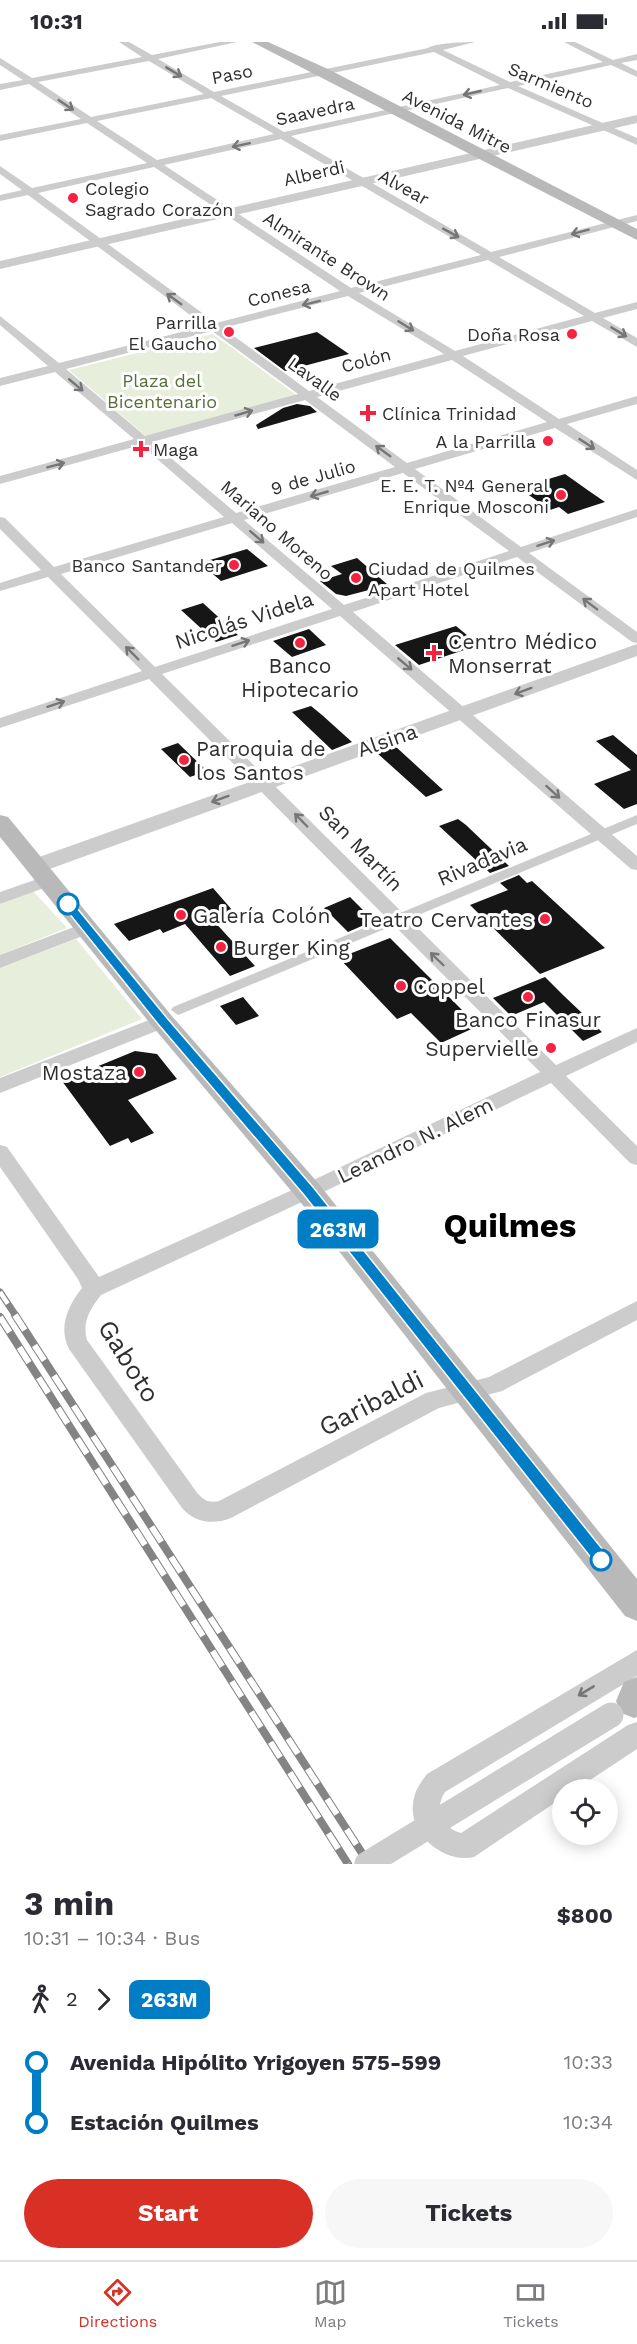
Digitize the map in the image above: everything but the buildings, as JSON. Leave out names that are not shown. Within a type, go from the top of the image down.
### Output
[{"type":"main road","name":"Avenida Mitre","points":[[258,42],[326,73],[637,235]]},
{"type":"main road","points":[[0,822],[87,928],[170,1016],[637,1605]]},
{"type":"street","name":"Alvear","points":[[123,42],[359,181],[492,255],[637,343]]},
{"type":"street","points":[[0,87],[233,42]]},
{"type":"street","name":"Sarmiento","points":[[420,42],[508,85],[637,142]]},
{"type":"street","name":"Paso","points":[[0,138],[471,42]]},
{"type":"street","points":[[568,42],[637,74]]},
{"type":"street","name":"Saavedra","points":[[0,198],[637,57]]},
{"type":"street","name":"Almirante Brown","points":[[0,62],[351,293],[453,355],[637,476]]},
{"type":"street","name":"Alberdi","points":[[0,266],[480,153],[637,119]]},
{"type":"street","name":"Lavalle","points":[[0,169],[637,639]]},
{"type":"street","name":"Conesa","points":[[0,382],[637,218]]},
{"type":"street","name":"Colón","points":[[0,480],[637,305]]},
{"type":"street","name":"Mariano Moreno","points":[[0,319],[463,713],[637,865]]},
{"type":"street","name":"9 de Julio","points":[[0,587],[637,400]]},
{"type":"street","name":"Nicolás Videla","points":[[0,723],[637,513]]},
{"type":"street","name":"San Martín","points":[[0,521],[637,1158]]},
{"type":"street","name":"Alsina","points":[[42,873],[264,783],[637,650]]},
{"type":"street","name":"Rivadavia","points":[[0,1086],[637,819]]},
{"type":"street","points":[[0,898],[42,873]]},
{"type":"street","points":[[0,962],[87,928]]},
{"type":"street","name":"Leandro N. Alem","points":[[93,1289],[308,1191],[637,1034]]},
{"type":"street","points":[[0,1152],[87,1275],[93,1289]]},
{"type":"street","name":"Gaboto","points":[[93,1289],[79,1306],[74,1324],[78,1343],[196,1509]]},
{"type":"street","name":"Garibaldi","points":[[196,1509],[210,1514],[223,1511],[434,1400],[494,1384],[637,1310]]},
{"type":"street","points":[[631,1709],[464,1847],[452,1846],[431,1828],[425,1803],[428,1791],[436,1783],[637,1662]]},
{"type":"street","points":[[367,1864],[631,1709]]},
{"type":"green space","name":"Plaza del Bicentenario","points":[[213,334],[299,397],[148,438],[69,370]]},
{"type":"green space","points":[[33,891],[67,928],[0,955],[0,904]]},
{"type":"green space","points":[[76,939],[142,1019],[0,1077],[0,968]]},
{"type":"railway","points":[[0,1292],[16,1316]]},
{"type":"railway","points":[[15,1315],[369,1864]]},
{"type":"railway","points":[[0,1317],[348,1864]]},
{"type":"bus line","name":"263M","points":[[68,904],[162,1021],[308,1191],[601,1560]]},
{"type":"place","name":"Colegio Sagrado Corazón","points":[[73,198]]},
{"type":"place","name":"Parrilla El Gaucho","points":[[229,332]]},
{"type":"place","name":"Doña Rosa","points":[[572,334]]},
{"type":"place","name":"Clínica Trinidad","points":[[368,413]]},
{"type":"place","name":"A la Parrilla","points":[[548,441]]},
{"type":"place","name":"Maga","points":[[141,449]]},
{"type":"place","name":"E. E. T. Nº4 General Enrique Mosconi","points":[[561,495]]},
{"type":"place","name":"Banco Santander","points":[[234,565]]},
{"type":"place","name":"Ciudad de Quilmes Apart Hotel","points":[[356,578]]},
{"type":"place","name":"Banco Hipotecario","points":[[300,643]]},
{"type":"place","name":"Centro Médico Monserrat","points":[[434,653]]},
{"type":"place","name":"Parroquia de los Santos","points":[[184,760]]},
{"type":"place","name":"Galería Colón","points":[[181,915]]},
{"type":"place","name":"Teatro Cervantes","points":[[545,919]]},
{"type":"place","name":"Burger King","points":[[221,947]]},
{"type":"place","name":"Coppel","points":[[401,986]]},
{"type":"place","name":"Banco Finasur","points":[[528,997]]},
{"type":"place","name":"Supervielle","points":[[551,1048]]},
{"type":"place","name":"Mostaza","points":[[139,1072]]},
{"type":"district","name":"Quilmes","points":[[510,1225]]}]
